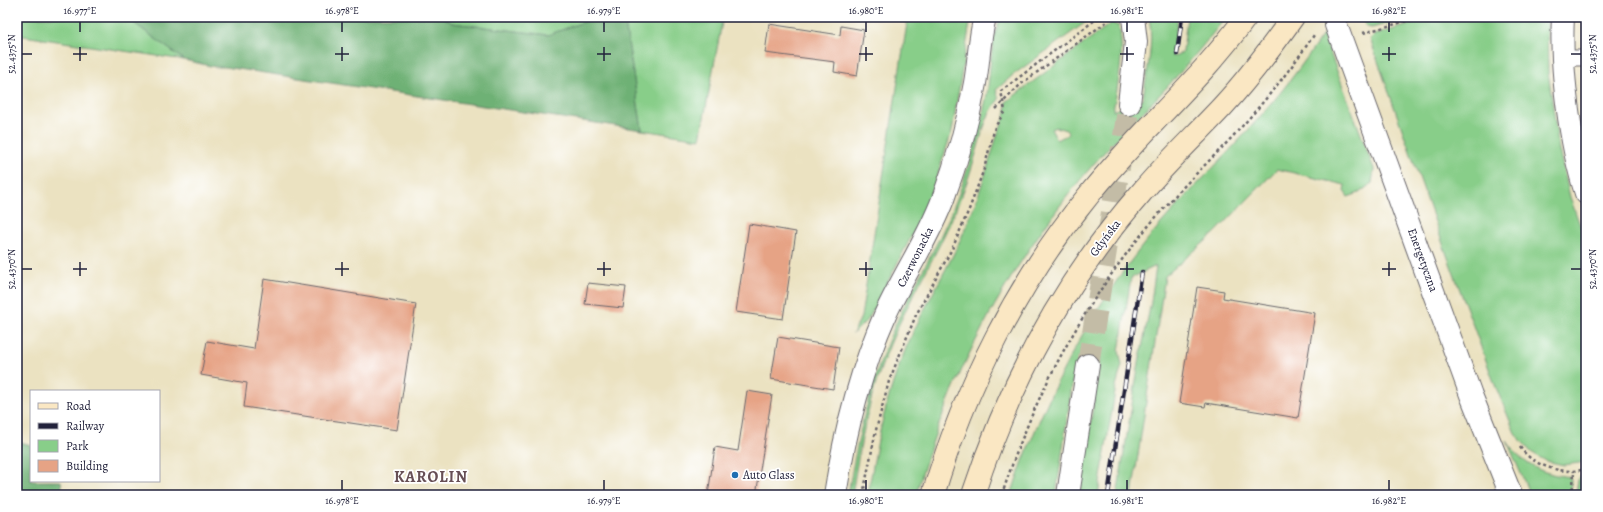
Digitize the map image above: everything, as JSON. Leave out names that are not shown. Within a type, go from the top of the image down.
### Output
[{"type":"main road","points":[[934,495],[953,434],[977,377],[1012,310],[1048,250],[1088,195],[1133,144],[1199,76],[1246,17]]},
{"type":"main road","name":"Gdyńska","points":[[973,495],[996,429],[1026,365],[1048,322],[1085,265],[1140,193],[1223,106],[1252,73],[1293,17]]},
{"type":"street","name":"Czerwonacka","points":[[835,495],[852,404],[869,354],[887,311],[923,244],[942,200],[959,151],[970,113],[985,17]]},
{"type":"street","points":[[1129,104],[1136,42],[1132,17]]},
{"type":"street","points":[[1563,17],[1564,58],[1568,103],[1575,148],[1586,193]]},
{"type":"street","name":"Energetyczna","points":[[1327,27],[1510,495]]},
{"type":"street","points":[[1068,495],[1088,365]]},
{"type":"lane","points":[[1564,58],[1586,58]]},
{"type":"path","points":[[864,495],[876,430],[889,381],[916,315],[944,264],[970,207],[984,169],[995,127],[1004,111],[1001,91],[1099,17]]},
{"type":"path","points":[[1361,33],[1421,17]]},
{"type":"path","points":[[1002,495],[1034,411],[1060,359],[1091,305],[1118,265],[1164,208],[1251,116],[1327,27]]},
{"type":"path","points":[[1572,495],[1574,472]]},
{"type":"green space","points":[[17,17],[126,17],[184,60],[17,35]]},
{"type":"green space","points":[[126,17],[443,17],[452,23],[548,35],[597,17],[624,17],[642,130],[225,67],[215,67],[184,60]]},
{"type":"green space","points":[[443,17],[597,17],[548,35],[452,23]]},
{"type":"green space","points":[[624,17],[723,17],[700,139],[642,130]]},
{"type":"green space","points":[[908,17],[971,17],[952,131],[928,204],[869,318],[853,334],[861,317]]},
{"type":"green space","points":[[1001,17],[1093,17],[1013,75],[996,90],[999,99],[986,121],[959,203],[949,226],[898,325],[877,379],[867,417],[852,495],[848,495],[866,406],[880,363],[905,304],[949,218],[967,171],[985,105],[993,45],[997,26]]},
{"type":"green space","points":[[1149,17],[1178,17],[1172,57],[1183,52],[1187,17],[1226,17],[1175,78],[1085,174],[1031,247],[1006,286],[963,367],[929,451],[916,495],[868,495],[882,420],[899,366],[917,324],[954,253],[967,224],[1005,115],[1006,102],[1111,23],[1119,26],[1121,36],[1120,68],[1113,111],[1143,98],[1151,37]],"holes":[[[1056,127],[1066,130],[1069,134],[1057,140],[1051,129]]]},
{"type":"green space","points":[[1335,17],[1341,17],[1325,39],[1374,169],[1372,183],[1359,193],[1348,197],[1344,191],[1345,185],[1277,169],[1215,233],[1165,276],[1132,495],[1117,495],[1156,266],[1131,278],[1119,351],[1122,365],[1116,386],[1098,495],[1080,495],[1100,359],[1074,371],[1056,495],[1011,495],[1023,461],[1050,396],[1083,333],[1102,303],[1156,229],[1268,108],[1288,83]]},
{"type":"green space","points":[[1362,17],[1411,17],[1372,28],[1366,27]]},
{"type":"green space","points":[[1436,17],[1547,17],[1548,71],[1559,150],[1570,197],[1586,242],[1586,462],[1564,465],[1546,461],[1531,452],[1515,433],[1495,385],[1440,236],[1370,39],[1374,35]]},
{"type":"green space","points":[[17,441],[30,445],[30,482],[61,482],[63,495],[17,495]]},
{"type":"green space","points":[[1507,441],[1521,458],[1532,466],[1554,475],[1571,479],[1570,495],[1530,495]]},
{"type":"green space","points":[[1581,476],[1586,476],[1586,495],[1576,495],[1578,480]]},
{"type":"building","points":[[769,24],[840,35],[841,26],[864,30],[857,76],[834,72],[835,62],[765,53]]},
{"type":"building","points":[[749,224],[796,232],[783,319],[736,312]]},
{"type":"building","points":[[264,279],[416,304],[397,430],[244,407],[247,383],[201,375],[207,341],[254,349]]},
{"type":"building","points":[[588,283],[626,287],[623,308],[585,304]]},
{"type":"building","points":[[1197,287],[1224,291],[1223,298],[1315,313],[1298,418],[1206,403],[1205,407],[1179,403]]},
{"type":"building","points":[[778,337],[839,347],[833,389],[771,379]]},
{"type":"building","points":[[747,391],[772,395],[756,495],[708,495],[715,447],[738,451]]},
{"type":"tunnel","points":[[1088,365],[1129,104]]},
{"type":"railway","points":[[1177,54],[1182,17]]},
{"type":"railway","points":[[1108,495],[1142,272]]},
{"type":"place","name":"Auto Glass","points":[[735,475]]},
{"type":"district","name":"KAROLIN","points":[[431,476]]}]
